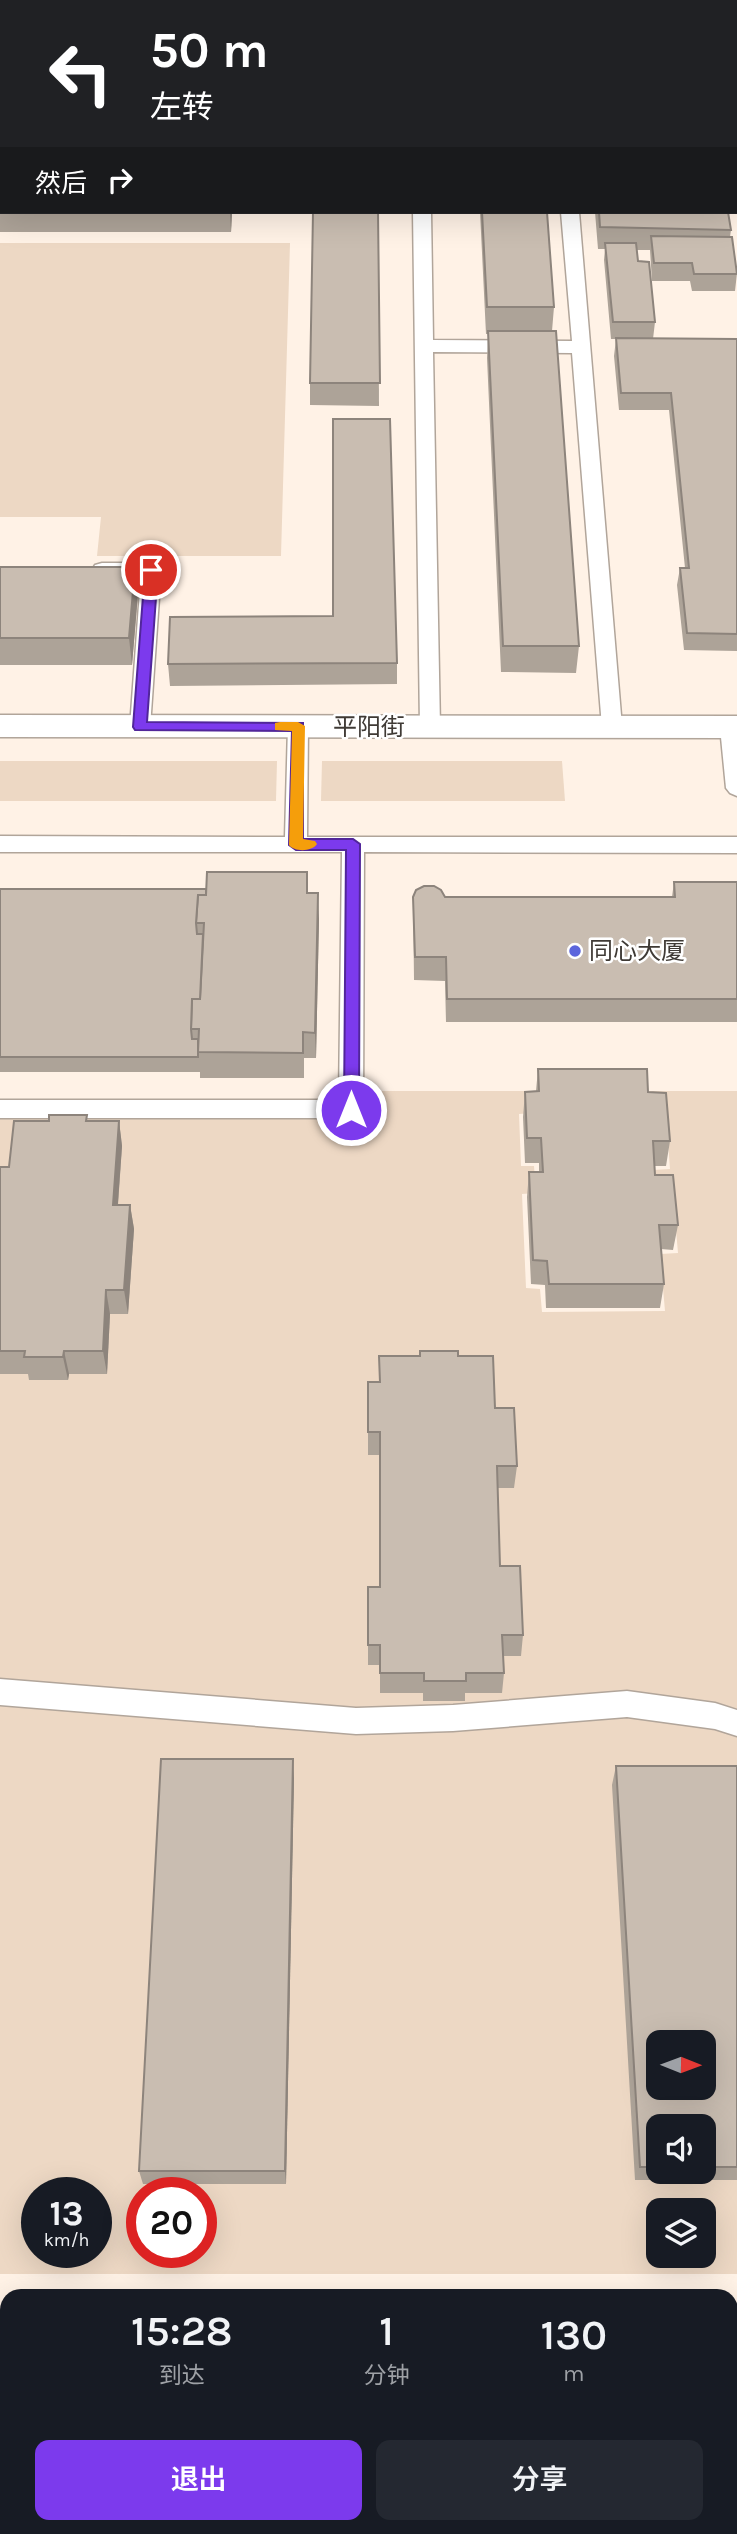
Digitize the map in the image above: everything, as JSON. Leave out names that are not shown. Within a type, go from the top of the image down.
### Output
[{"type":"street","name":"平阳街","points":[[0,726],[733,727]]},
{"type":"lane","points":[[422,214],[430,727]]},
{"type":"lane","points":[[570,214],[612,727]]},
{"type":"lane","points":[[425,346],[581,347]]},
{"type":"lane","points":[[82,570],[151,570],[140,727]]},
{"type":"lane","points":[[296,845],[298,726]]},
{"type":"lane","points":[[733,727],[737,788]]},
{"type":"lane","points":[[0,844],[737,845]]},
{"type":"lane","points":[[0,1109],[351,1110],[353,844]]},
{"type":"lane","points":[[0,1692],[356,1721],[453,1718],[627,1704],[715,1716],[737,1723]]},
{"type":"shaded area","points":[[0,243],[290,243],[281,556],[97,556],[101,517],[0,517]]},
{"type":"shaded area","points":[[0,761],[277,761],[276,801],[0,801]]},
{"type":"shaded area","points":[[322,761],[562,761],[565,801],[321,801]]},
{"type":"shaded area","points":[[363,1091],[531,1091],[532,1113],[519,1114],[521,1166],[534,1166],[536,1193],[522,1194],[526,1288],[540,1289],[542,1312],[665,1311],[660,1254],[678,1253],[673,1196],[655,1196],[653,1170],[670,1169],[666,1115],[647,1091],[737,1091],[737,1709],[717,1703],[626,1691],[452,1706],[358,1708],[0,1679],[0,1118],[363,1119]]},
{"type":"shaded area","points":[[0,1704],[356,1734],[454,1731],[627,1717],[713,1728],[737,1735],[737,2274],[0,2274]]},
{"type":"building","points":[[313,214],[378,214],[380,383],[310,383]]},
{"type":"building","points":[[482,214],[547,214],[554,307],[487,307]]},
{"type":"building","points":[[599,214],[728,214],[731,230],[600,227]]},
{"type":"building","points":[[651,236],[732,237],[737,274],[694,274],[692,263],[654,263]]},
{"type":"building","points":[[605,243],[636,243],[638,261],[649,262],[655,322],[613,322]]},
{"type":"building","points":[[488,331],[556,331],[579,646],[503,646]]},
{"type":"building","points":[[616,338],[737,339],[737,634],[687,633],[680,568],[689,568],[671,393],[621,393]]},
{"type":"building","points":[[333,419],[390,419],[397,663],[168,664],[170,617],[333,616]]},
{"type":"building","points":[[0,567],[135,567],[129,638],[0,638]]},
{"type":"building","points":[[207,872],[307,872],[307,893],[318,893],[315,1033],[303,1032],[303,1053],[198,1052],[199,1029],[191,1029],[192,999],[200,999],[204,923],[196,923],[198,895],[206,895]]},
{"type":"building","name":"同心大厦","points":[[674,882],[737,882],[737,999],[447,999],[446,957],[415,957],[413,897],[416,890],[424,886],[434,886],[441,890],[445,897],[675,897]]},
{"type":"building","points":[[0,889],[206,889],[206,895],[198,895],[196,923],[197,934],[203,934],[200,999],[192,999],[192,1039],[198,1039],[198,1057],[0,1057]]},
{"type":"building","points":[[538,1069],[647,1069],[648,1092],[666,1093],[670,1141],[653,1141],[655,1175],[673,1175],[678,1225],[659,1225],[664,1284],[549,1284],[547,1261],[533,1260],[529,1172],[543,1172],[541,1138],[527,1138],[525,1092],[539,1091]]},
{"type":"building","points":[[49,1115],[87,1115],[86,1121],[119,1121],[113,1205],[130,1205],[124,1290],[106,1290],[103,1351],[64,1351],[63,1357],[24,1357],[25,1351],[0,1351],[0,1167],[9,1167],[14,1121],[49,1121]]},
{"type":"building","points":[[420,1351],[458,1351],[458,1356],[493,1356],[495,1408],[514,1408],[517,1466],[497,1466],[500,1566],[520,1566],[523,1635],[502,1635],[504,1673],[466,1673],[466,1681],[424,1681],[424,1673],[380,1673],[380,1645],[368,1645],[368,1587],[380,1587],[380,1432],[368,1432],[368,1382],[380,1382],[379,1356],[420,1356]]},
{"type":"building","points":[[161,1759],[293,1759],[285,2171],[139,2171]]},
{"type":"building","points":[[616,1766],[737,1766],[737,2167],[716,2167],[716,2114],[646,2114],[646,2167],[640,2167]]},
{"type":"slow traffic","points":[[280,726],[298,726],[296,845],[310,844]]},
{"type":"place","name":"同心大厦","points":[[575,951]]},
{"type":"route","points":[[151,570],[140,727],[298,726],[296,845],[353,844],[351,1110]]}]
